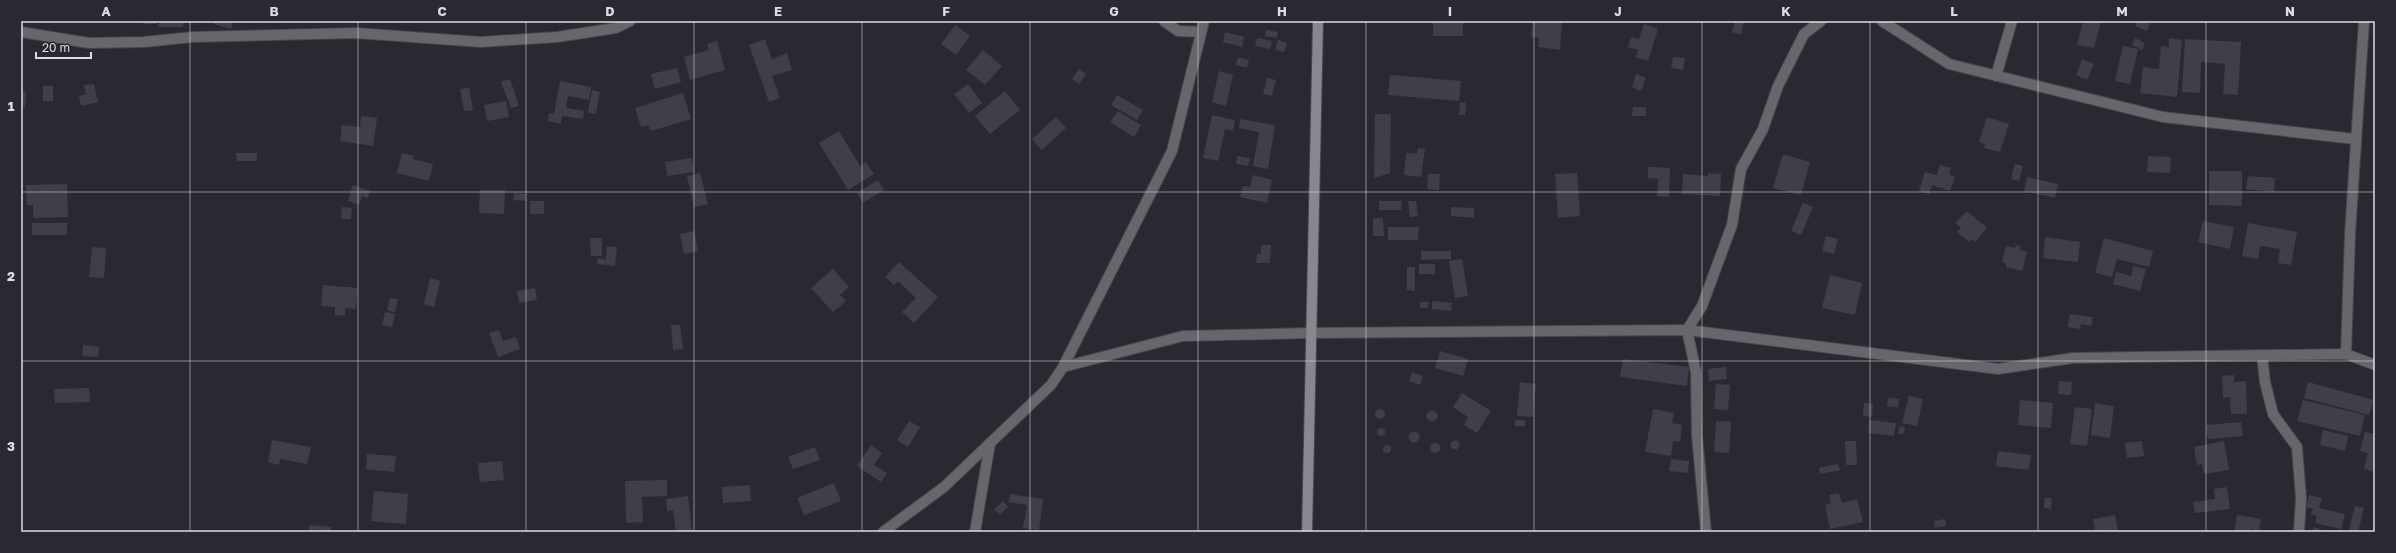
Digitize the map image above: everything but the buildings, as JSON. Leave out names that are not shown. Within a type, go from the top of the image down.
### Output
[{"type":"street","points":[[21,32],[89,42],[144,42],[193,37],[356,32],[480,42],[557,37],[616,28],[630,21]]},
{"type":"street","points":[[1164,21],[1178,31],[1201,32]]},
{"type":"street","points":[[883,532],[944,487],[1051,385],[1063,367],[1172,151],[1204,21]]},
{"type":"street","points":[[1307,532],[1310,333],[1318,21]]},
{"type":"street","points":[[1706,532],[1697,436],[1696,372],[1687,330],[1702,306],[1732,225],[1741,169],[1763,128],[1778,86],[1804,34],[1821,21]]},
{"type":"street","points":[[1882,21],[1949,64],[1996,76],[2163,117],[2355,139]]},
{"type":"street","points":[[1996,76],[2012,21]]},
{"type":"street","points":[[2346,354],[2355,139],[2364,21]]},
{"type":"street","points":[[1063,367],[1183,336],[1310,333],[1687,330],[1998,369],[2073,358],[2346,354],[2375,365]]},
{"type":"street","points":[[2262,355],[2265,382],[2273,414],[2297,447],[2301,498],[2299,532]]},
{"type":"street","points":[[975,532],[990,443]]}]
